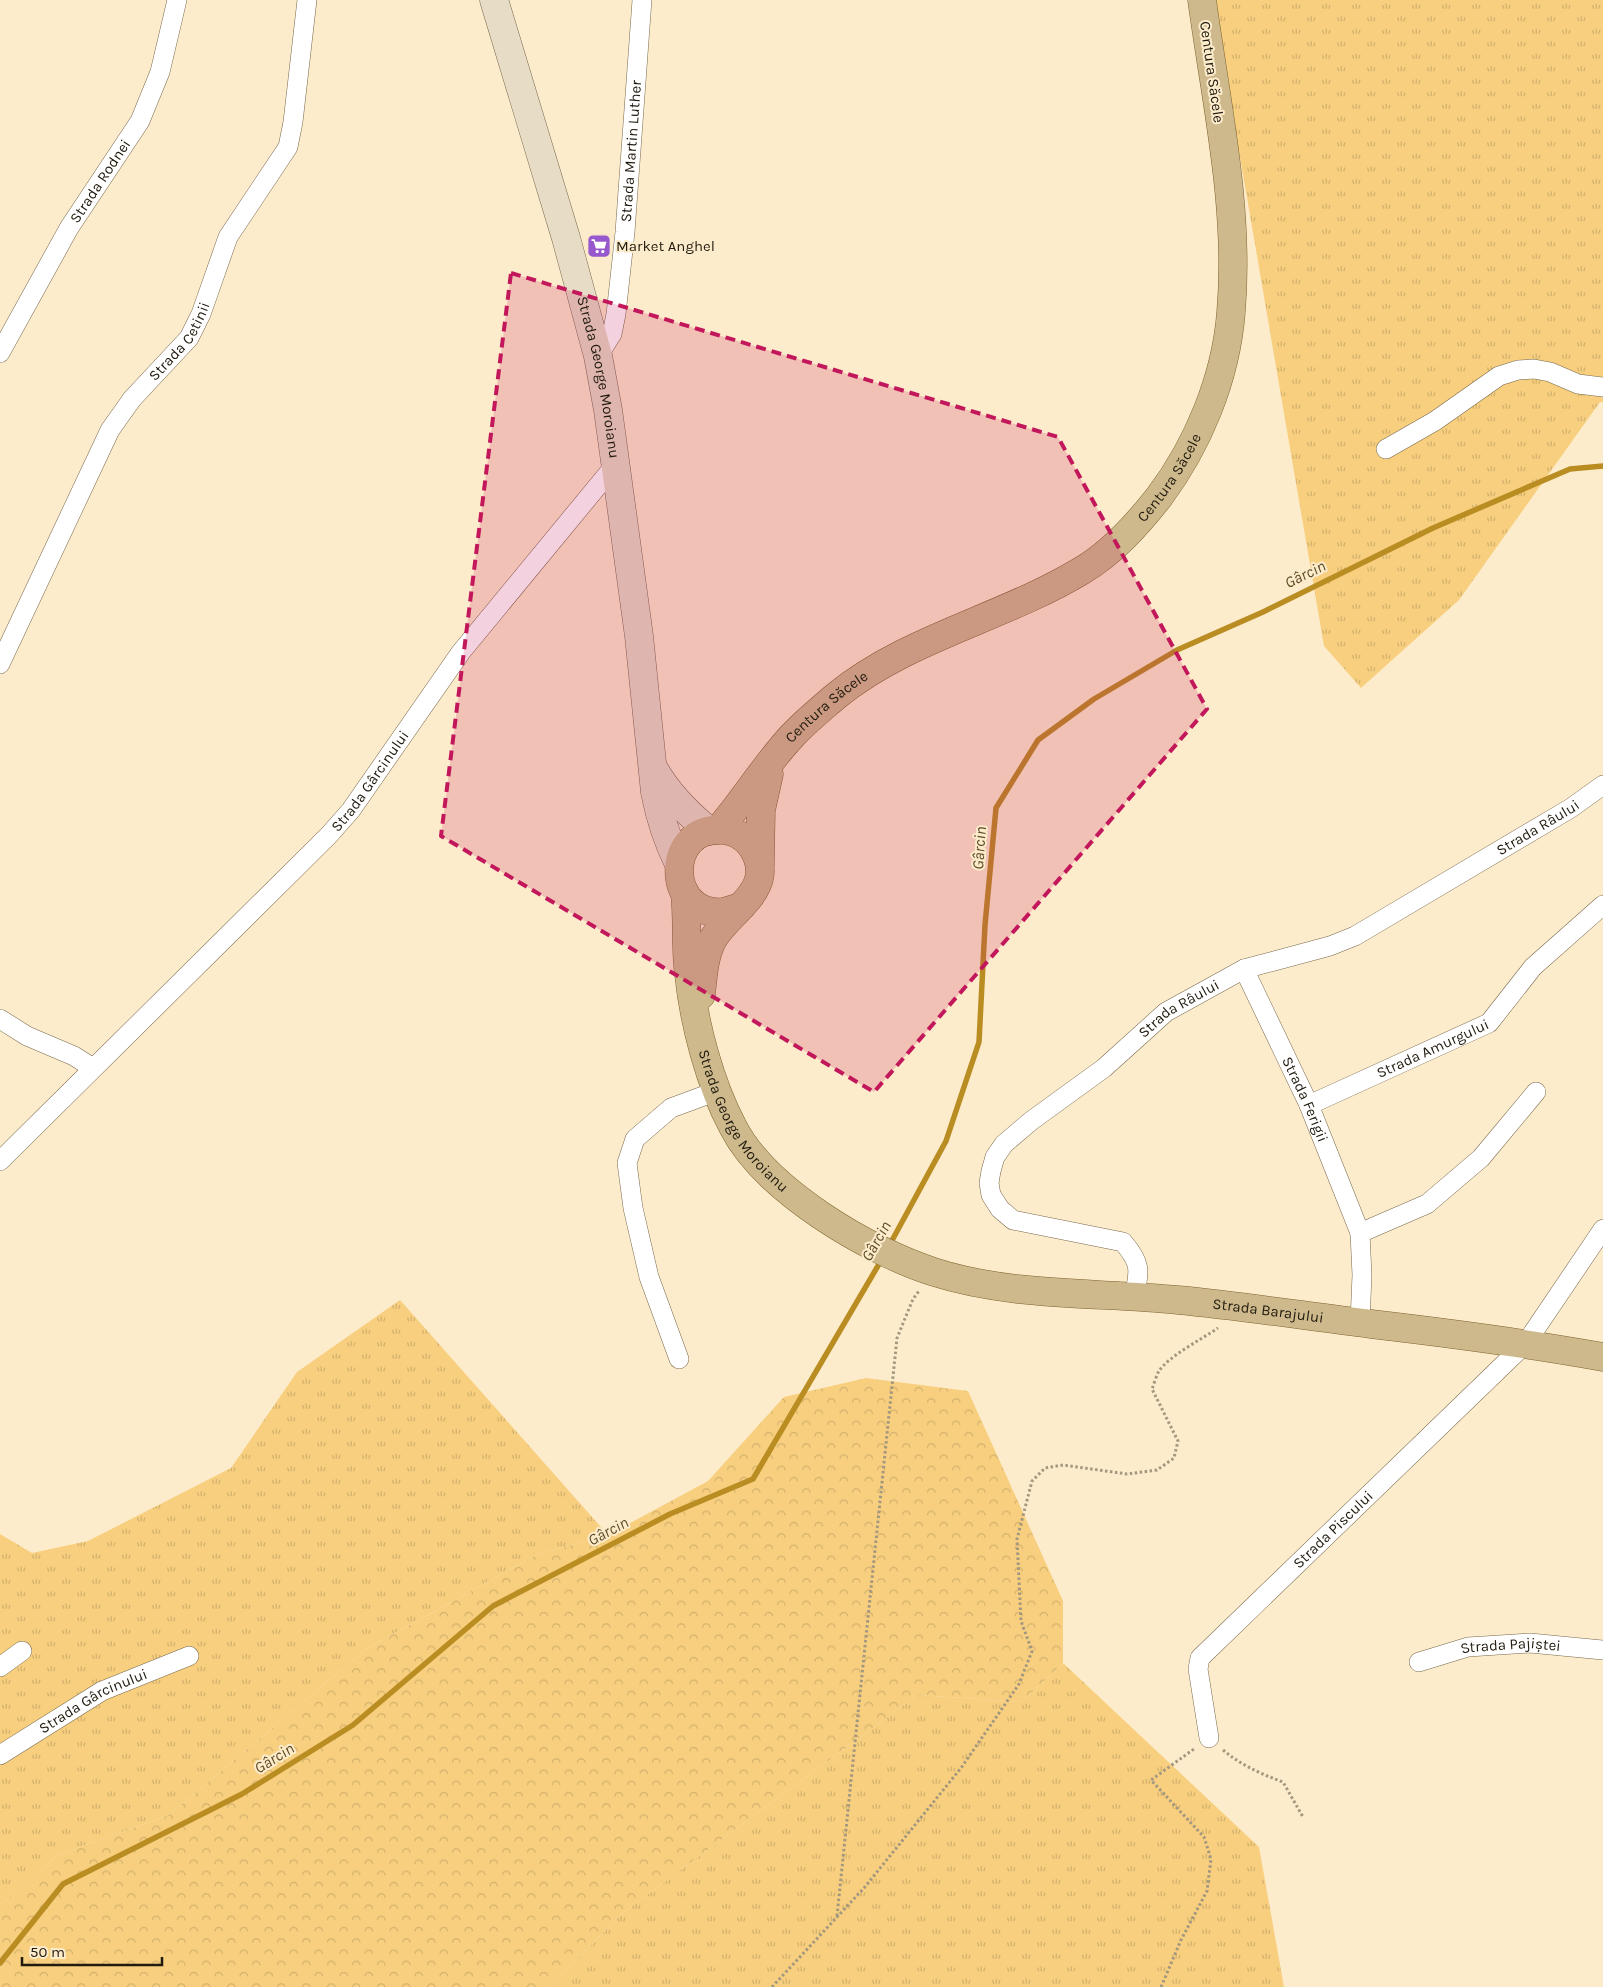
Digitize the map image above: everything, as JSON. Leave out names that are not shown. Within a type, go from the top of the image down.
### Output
[{"type":"main road","name":"Strada George Moroianu","points":[[494,0],[566,238],[598,356],[639,636],[652,766],[660,818],[678,864]]},
{"type":"main road","name":"Centura Săcele","points":[[714,830],[744,799],[775,757],[810,718],[838,694],[872,672],[917,647],[1026,600],[1085,569],[1111,550],[1133,529],[1170,483],[1199,430],[1217,380],[1226,350],[1231,313],[1231,224],[1225,158],[1202,0]]},
{"type":"main road","name":"Centura Săcele","points":[[760,866],[760,810],[775,757]]},
{"type":"main road","name":"Strada George Moroianu","points":[[652,766],[662,784],[676,800],[714,830]]},
{"type":"main road","points":[[714,830],[730,831],[741,836],[757,854],[760,866],[759,880],[753,895],[742,906],[724,912],[710,911],[696,905],[685,893],[679,880],[678,864],[684,849],[695,838],[714,830]]},
{"type":"main road","name":"Strada George Moroianu","points":[[685,893],[688,974],[698,1026],[717,1092],[733,1128],[748,1152],[774,1179],[805,1204],[850,1233],[933,1272]]},
{"type":"main road","name":"Strada George Moroianu","points":[[698,1026],[706,958],[712,941],[722,926],[742,906]]},
{"type":"main road","name":"Strada Barajului","points":[[933,1272],[1012,1288],[1134,1296],[1226,1306],[1526,1343],[1603,1357]]},
{"type":"street","name":"Strada Rodnei","points":[[0,353],[69,228],[140,121],[160,72],[177,0]]},
{"type":"street","name":"Strada Cetinii","points":[[0,664],[110,430],[132,399],[189,338],[201,314],[228,237],[288,147],[293,122],[307,0]]},
{"type":"street","name":"Strada Martin Luther","points":[[598,356],[612,334],[616,314],[626,232],[642,0]]},
{"type":"street","points":[[1386,449],[1435,421],[1499,376],[1518,370],[1534,369],[1550,372],[1578,384],[1603,387]]},
{"type":"street","name":"Strada Gârcinului","points":[[0,1161],[329,835],[351,810],[461,652],[615,464]]},
{"type":"street","name":"Strada Râului","points":[[1134,1296],[1139,1271],[1134,1254],[1123,1242],[1013,1220],[1000,1209],[991,1195],[989,1183],[995,1157],[1004,1144],[1104,1068],[1166,1012],[1244,969],[1330,946],[1354,936],[1571,808],[1603,785]]},
{"type":"street","name":"Strada Amurgului","points":[[1309,1105],[1488,1023],[1533,967],[1603,905]]},
{"type":"street","name":"Strada Ferigii","points":[[1244,969],[1309,1105],[1360,1233],[1360,1322]]},
{"type":"street","points":[[0,1019],[27,1036],[74,1056],[93,1068]]},
{"type":"street","points":[[679,1359],[649,1277],[633,1208],[627,1163],[635,1139],[671,1108],[717,1092]]},
{"type":"street","points":[[1360,1233],[1427,1204],[1481,1158],[1536,1092]]},
{"type":"street","points":[[1526,1343],[1603,1228]]},
{"type":"street","name":"Strada Piscului","points":[[1209,1738],[1198,1669],[1200,1658],[1526,1343]]},
{"type":"street","name":"Strada Pajiștei","points":[[1419,1662],[1468,1647],[1530,1642],[1603,1650]]},
{"type":"street","points":[[0,1667],[22,1651]]},
{"type":"street","name":"Strada Gârcinului","points":[[0,1755],[102,1691],[189,1656]]},
{"type":"path","points":[[837,1917],[897,1338],[913,1299],[933,1272]]},
{"type":"path","points":[[772,1987],[864,1888],[961,1768],[1019,1684],[1032,1651],[1021,1621],[1017,1539],[1032,1481],[1045,1468],[1063,1465],[1126,1474],[1157,1470],[1174,1458],[1178,1441],[1152,1390],[1159,1370],[1179,1353],[1219,1326],[1226,1306]]},
{"type":"path","points":[[1161,1987],[1181,1940],[1206,1891],[1211,1859],[1204,1837],[1151,1780],[1209,1738],[1236,1761],[1283,1782],[1303,1817]]},
{"type":"highlighted area","points":[[511,273],[1058,437],[1207,709],[874,1092],[441,836]]},
{"type":"green space","points":[[1196,0],[1603,0],[1603,402],[1600,402],[1459,600],[1361,688],[1324,646],[1240,157]]},
{"type":"green space","points":[[400,1300],[608,1535],[536,1555],[366,1649],[169,1815],[58,1855],[0,1905],[0,1534],[32,1553],[88,1541],[231,1468],[297,1372]]},
{"type":"green space","points":[[866,1378],[968,1391],[1063,1601],[1063,1663],[1022,1702],[917,1695],[620,1915],[551,1987],[0,1987],[0,1905],[58,1855],[169,1815],[366,1649],[536,1555],[608,1535],[708,1481],[784,1397]]},
{"type":"green space","points":[[1063,1663],[1259,1847],[1284,1987],[551,1987],[620,1915],[917,1695],[1022,1702]]},
{"type":"waterway","name":"Gârcin","points":[[889,1246],[946,1141],[979,1042],[985,925],[996,808],[1038,740],[1094,699],[1177,650],[1263,612],[1433,528],[1570,469],[1603,466]]},
{"type":"waterway","name":"Gârcin","points":[[0,1963],[63,1884],[242,1794],[353,1725],[493,1606],[670,1514],[753,1479],[882,1259]]},
{"type":"place","name":"Market Anghel","points":[[599,246]]}]
